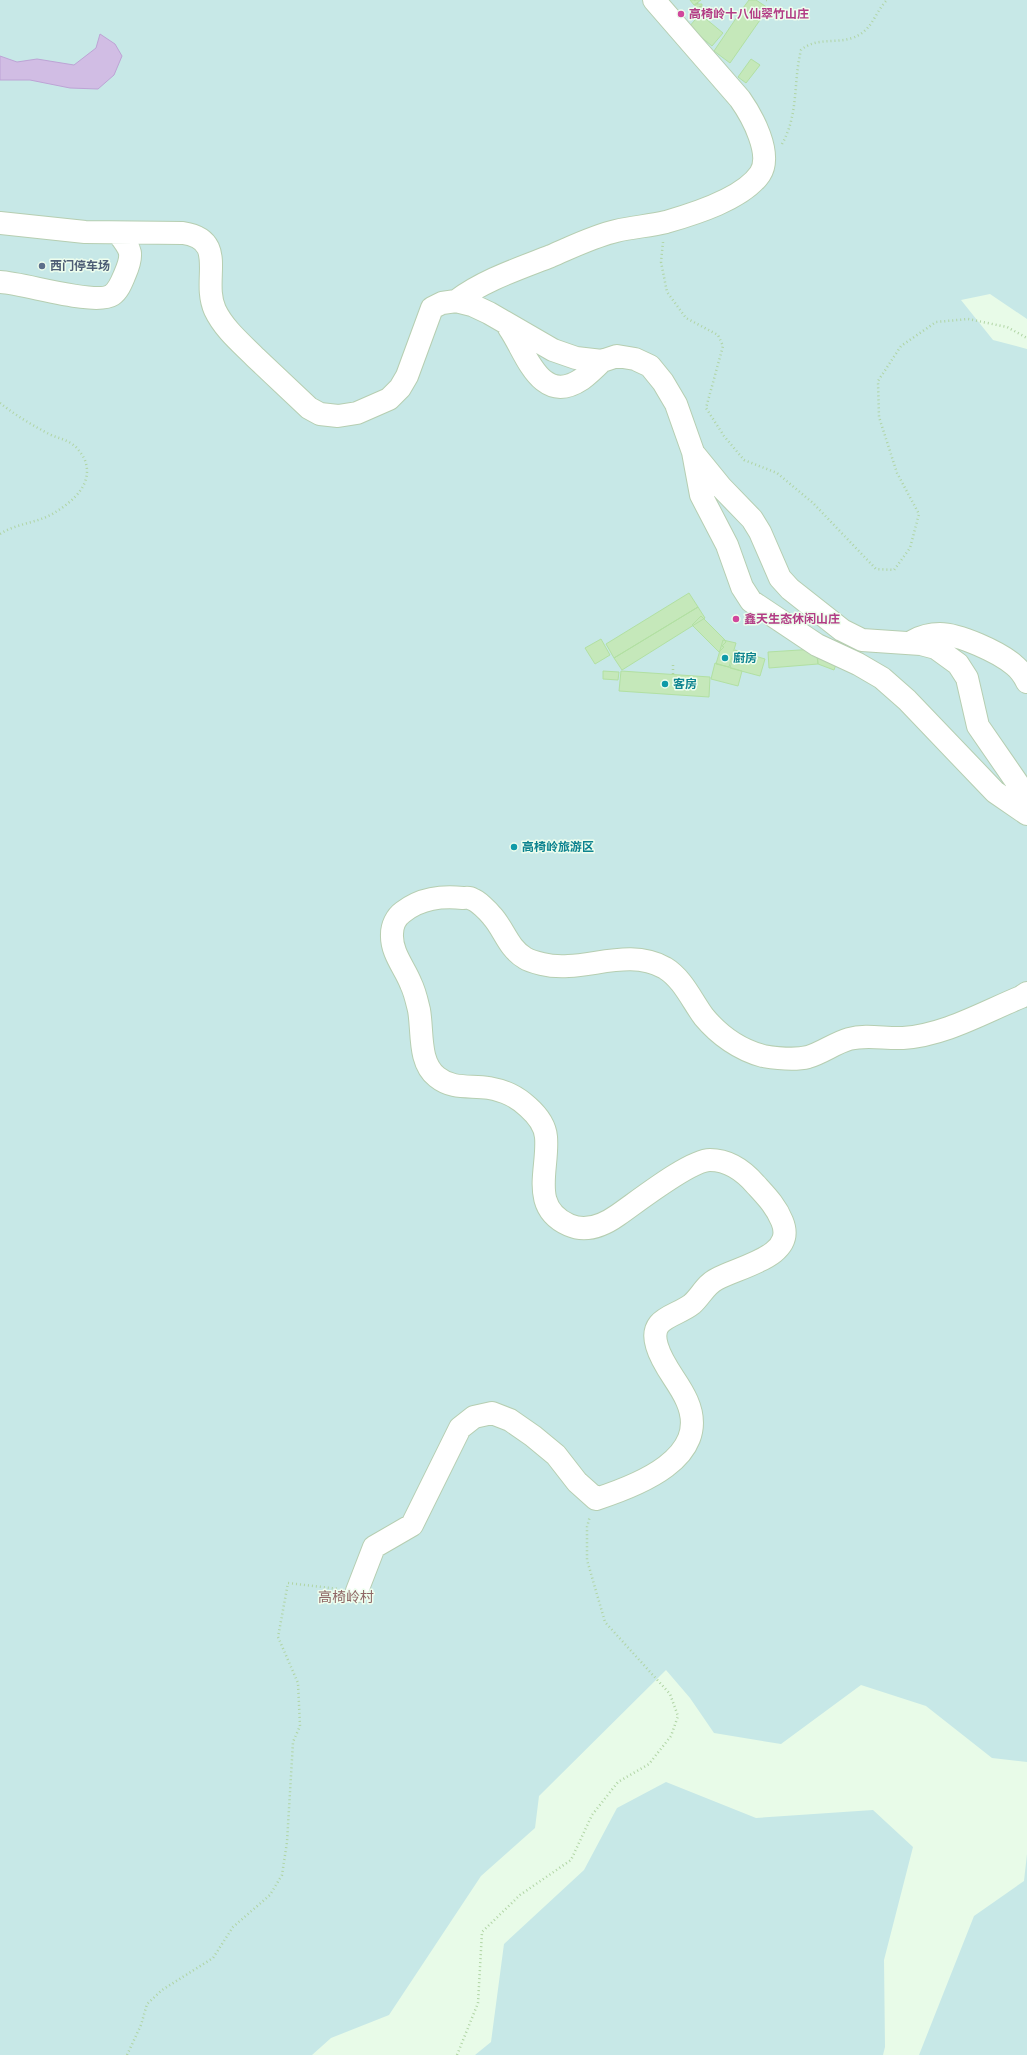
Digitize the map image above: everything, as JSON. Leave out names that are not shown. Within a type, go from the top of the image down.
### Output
[{"type":"street","points":[[456,301],[472,288],[581,243],[615,231],[665,222],[700,211],[742,190],[761,173],[763,149],[757,129],[744,105],[654,0]]},
{"type":"street","points":[[0,223],[85,232],[183,233],[194,235],[203,240],[210,249],[212,302],[218,316],[231,333],[309,408],[320,414],[338,416],[357,413],[389,399],[400,388],[407,376],[432,308],[442,303],[456,301],[472,305],[553,350],[576,358],[602,361]]},
{"type":"street","points":[[0,282],[90,298],[105,298],[113,294],[119,286],[131,256],[130,250],[118,232]]},
{"type":"street","points":[[504,322],[517,339],[538,377],[550,385],[561,386],[572,384],[582,379],[602,361],[617,356],[635,360],[650,366],[663,382],[676,404],[692,452],[701,495],[727,545],[742,587],[751,601],[817,645],[858,664],[882,678],[907,700],[995,792],[1027,814]]},
{"type":"street","points":[[692,452],[721,487],[752,519],[760,532],[780,578],[790,589],[842,630],[862,640],[910,642],[936,648],[958,664],[967,678],[978,726],[1027,797]]},
{"type":"street","points":[[910,642],[926,635],[941,634],[963,639],[983,647],[1014,664],[1027,682]]},
{"type":"street","points":[[357,1591],[374,1547],[412,1526],[460,1428],[474,1417],[492,1413],[510,1420],[556,1455],[577,1482],[596,1499],[633,1487],[660,1472],[681,1453],[692,1430],[689,1403],[664,1364],[658,1350],[654,1338],[657,1327],[668,1316],[691,1305],[712,1281],[772,1255],[782,1244],[786,1232],[782,1219],[774,1205],[744,1172],[729,1164],[706,1159],[682,1171],[600,1227],[572,1227],[552,1214],[543,1191],[546,1136],[541,1122],[533,1111],[513,1095],[486,1088],[454,1086],[434,1076],[423,1054],[419,1010],[412,986],[394,949],[391,931],[398,915],[416,904],[440,896],[472,899],[494,918],[510,944],[526,959],[555,967],[577,966],[620,959],[645,961],[667,970],[690,993],[706,1019],[736,1046],[766,1057],[806,1058],[852,1037],[902,1038],[946,1030],[1021,997],[1027,992]]},
{"type":"path","points":[[763,162],[778,151],[788,134],[794,116],[801,50],[808,44],[816,41],[852,38],[866,29],[875,19],[882,5],[887,0]]},
{"type":"path","points":[[665,222],[661,262],[667,292],[686,318],[718,335],[723,346],[706,408],[724,436],[744,460],[777,473],[813,503],[876,569],[894,570],[910,548],[920,514],[897,474],[880,417],[878,381],[901,346],[936,322],[968,319],[1007,327],[1027,338]]},
{"type":"path","points":[[0,403],[50,434],[72,444],[81,453],[86,463],[88,474],[86,484],[66,506],[52,514],[10,527],[0,534]]},
{"type":"path","points":[[673,665],[673,674]]},
{"type":"path","points":[[456,2055],[478,2002],[482,1932],[520,1895],[571,1860],[592,1815],[618,1782],[649,1764],[671,1736],[678,1716],[670,1694],[605,1622],[587,1560],[587,1527],[596,1499]]},
{"type":"path","points":[[127,2055],[141,2025],[147,2004],[162,1990],[213,1958],[233,1927],[270,1895],[282,1875],[287,1842],[293,1742],[300,1726],[298,1684],[278,1637],[288,1583],[357,1591]]},
{"type":"shaded area","name":"高椅岭旅游区","points":[[0,0],[1027,0],[1027,319],[990,294],[961,300],[993,340],[1027,349],[1027,1762],[992,1758],[926,1706],[861,1685],[781,1744],[714,1733],[690,1698],[666,1670],[539,1796],[535,1828],[481,1876],[389,2015],[331,2038],[312,2055],[0,2055]]},
{"type":"shaded area","points":[[100,34],[115,44],[122,56],[114,75],[98,89],[70,88],[30,80],[0,80],[0,56],[17,62],[37,59],[74,65],[96,48]]},
{"type":"shaded area","points":[[666,1782],[756,1818],[873,1810],[913,1847],[884,1960],[885,2047],[883,2055],[475,2055],[491,2042],[504,1944],[584,1870],[617,1808]]},
{"type":"shaded area","points":[[1027,1854],[1027,2055],[919,2055],[974,1916],[1024,1881]]},
{"type":"building","points":[[690,0],[701,0],[694,5]]},
{"type":"building","points":[[749,0],[756,0],[768,8],[760,20],[743,8]]},
{"type":"building","points":[[695,4],[702,4],[701,14],[695,14]]},
{"type":"building","points":[[743,8],[760,20],[730,63],[714,51]]},
{"type":"building","points":[[700,14],[723,33],[712,46],[689,27]]},
{"type":"building","points":[[751,59],[760,65],[746,83],[738,77]]},
{"type":"building","points":[[689,593],[698,607],[614,658],[606,644]]},
{"type":"building","points":[[698,607],[705,618],[622,670],[614,658]]},
{"type":"building","points":[[701,616],[726,642],[722,646],[724,647],[719,652],[692,625]]},
{"type":"building","points":[[601,639],[610,655],[595,664],[585,648]]},
{"type":"building","name":"廚房","points":[[723,640],[736,643],[729,667],[716,664]]},
{"type":"building","points":[[816,649],[818,664],[769,668],[768,652]]},
{"type":"building","points":[[735,650],[765,659],[760,676],[730,668]]},
{"type":"building","points":[[817,651],[838,659],[834,670],[818,664]]},
{"type":"building","points":[[715,663],[742,671],[738,686],[711,679]]},
{"type":"building","points":[[603,671],[619,672],[618,680],[603,679]]},
{"type":"building","name":"客房","points":[[621,671],[710,677],[709,697],[619,691]]},
{"type":"place","name":"高椅岭十八仙翠竹山庄","points":[[681,14]]},
{"type":"place","name":"西门停车场","points":[[42,266]]},
{"type":"place","name":"鑫天生态休闲山庄","points":[[736,619]]},
{"type":"place","name":"廚房","points":[[725,658]]},
{"type":"place","name":"客房","points":[[665,684]]},
{"type":"place","name":"高椅岭旅游区","points":[[514,847]]},
{"type":"district","name":"高椅岭村","points":[[346,1597]]}]
